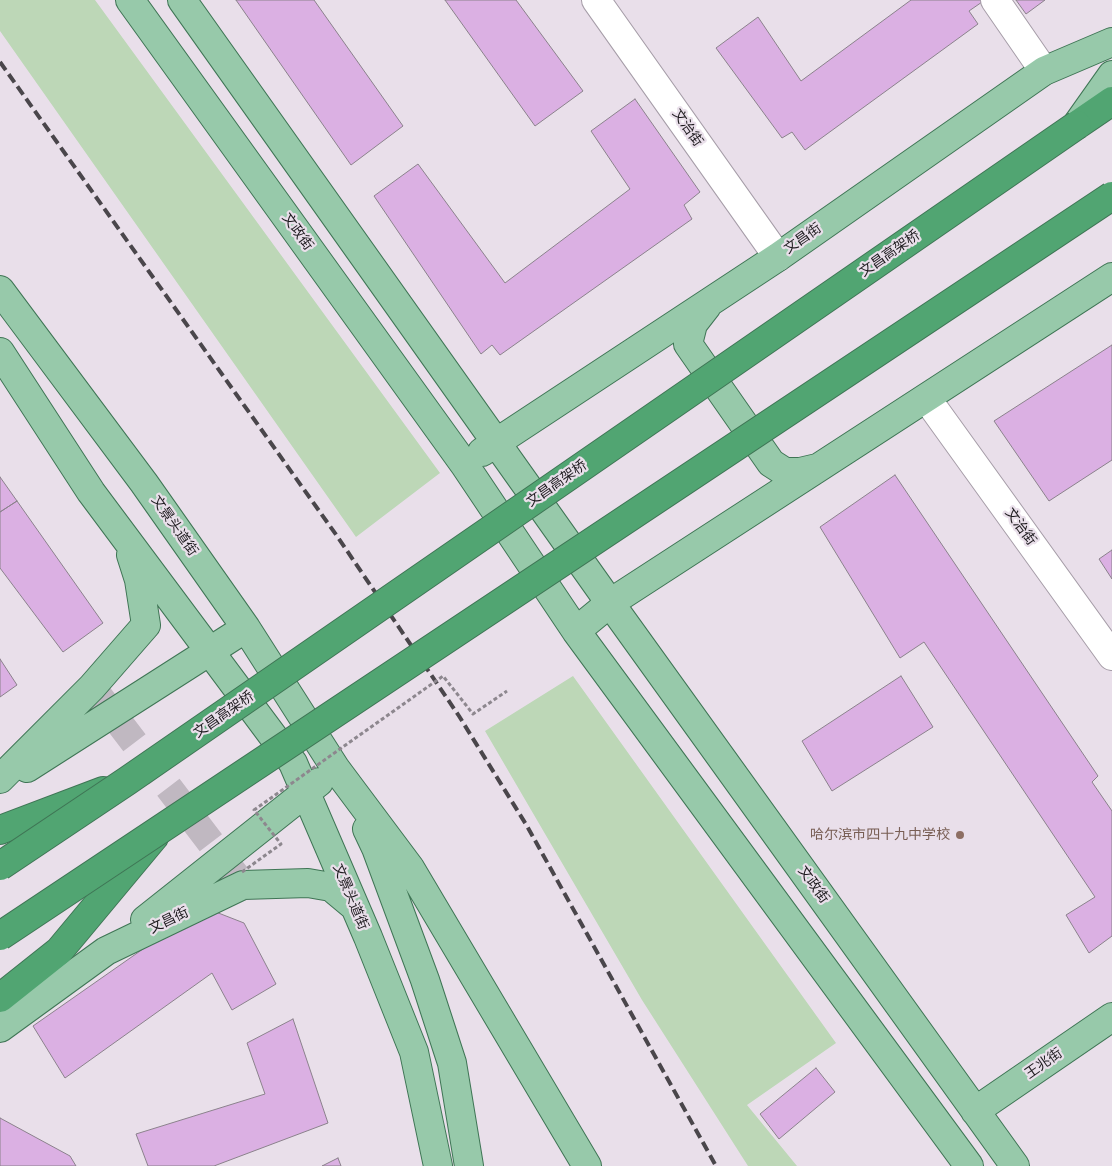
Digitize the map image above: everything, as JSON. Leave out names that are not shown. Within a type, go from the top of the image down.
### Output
[{"type":"highway","name":"文昌高架桥","points":[[0,866],[127,781],[1112,101]]},
{"type":"highway","points":[[0,936],[1112,196]]},
{"type":"highway","points":[[0,830],[127,781]]},
{"type":"highway","points":[[0,998],[59,951],[160,830]]},
{"type":"main road","name":"文政街","points":[[130,0],[464,464],[576,631]]},
{"type":"main road","points":[[182,0],[496,442]]},
{"type":"main road","name":"文昌街","points":[[464,464],[778,257],[1044,71],[1112,42]]},
{"type":"main road","points":[[1077,125],[1112,75]]},
{"type":"main road","points":[[969,1166],[576,631],[610,604],[1112,278]]},
{"type":"main road","name":"文景头道街","points":[[0,290],[144,483],[246,628],[336,769],[410,868],[587,1166]]},
{"type":"main road","points":[[711,301],[693,324],[688,344],[771,463],[785,472],[800,472],[822,467]]},
{"type":"main road","name":"文景头道街","points":[[0,352],[91,492],[294,763],[414,1052],[438,1166]]},
{"type":"main road","name":"文政街","points":[[496,442],[610,604],[1015,1166]]},
{"type":"main road","points":[[0,779],[92,687],[146,625],[139,580],[125,537]]},
{"type":"main road","points":[[0,785],[246,628]]},
{"type":"main road","name":"文景头道街","points":[[210,652],[336,769],[376,848],[426,980],[452,1063],[469,1166]]},
{"type":"main road","points":[[106,951],[336,769]]},
{"type":"main road","name":"文昌街","points":[[0,1028],[106,951],[243,885],[308,883],[331,887],[355,907]]},
{"type":"main road","name":"王兆街","points":[[975,1111],[1112,1017]]},
{"type":"street","name":"文治街","points":[[596,0],[778,257]]},
{"type":"street","points":[[995,0],[1044,71]]},
{"type":"street","name":"文治街","points":[[927,399],[1112,656]]},
{"type":"path","points":[[242,872],[281,844],[254,810],[443,676],[473,714],[507,691]]},
{"type":"green space","points":[[0,0],[95,0],[440,473],[356,537],[0,31]]},
{"type":"green space","points":[[573,676],[836,1043],[747,1105],[797,1166],[748,1166],[642,1000],[485,731]]},
{"type":"building","points":[[236,0],[314,0],[403,126],[351,165]]},
{"type":"building","points":[[445,0],[516,0],[583,91],[535,126]]},
{"type":"building","points":[[911,0],[981,0],[982,2],[969,11],[978,24],[805,150],[792,132],[782,138],[716,48],[758,17],[801,81]]},
{"type":"building","points":[[1016,0],[1045,0],[1026,14]]},
{"type":"building","points":[[635,99],[700,192],[684,205],[692,219],[500,355],[492,345],[481,354],[374,196],[418,164],[505,283],[630,189],[591,131]]},
{"type":"building","points":[[1112,345],[1112,460],[1049,501],[994,421]]},
{"type":"building","points":[[895,475],[1098,776],[1092,782],[1112,811],[1112,936],[1089,953],[1066,915],[1095,897],[924,642],[900,658],[820,527]]},
{"type":"building","points":[[0,477],[17,501],[0,512]]},
{"type":"building","points":[[17,501],[103,623],[63,652],[0,568],[0,512]]},
{"type":"building","points":[[1112,550],[1112,579],[1099,559]]},
{"type":"building","points":[[0,659],[17,685],[0,697]]},
{"type":"building","points":[[901,676],[933,727],[832,791],[802,741]]},
{"type":"building","points":[[203,907],[244,923],[276,984],[232,1010],[212,973],[65,1078],[33,1026]]},
{"type":"building","points":[[293,1019],[328,1123],[214,1166],[148,1166],[136,1134],[265,1094],[247,1043]]},
{"type":"building","points":[[816,1068],[835,1092],[779,1139],[760,1114]]},
{"type":"building","points":[[0,1118],[70,1156],[76,1166],[0,1166]]},
{"type":"building","points":[[338,1158],[341,1166],[322,1166]]},
{"type":"tunnel","points":[[92,687],[243,885]]},
{"type":"railway","points":[[0,62],[337,536],[459,716],[527,826],[716,1166]]},
{"type":"place","name":"哈尔滨市四十九中学校","points":[[960,835]]}]
